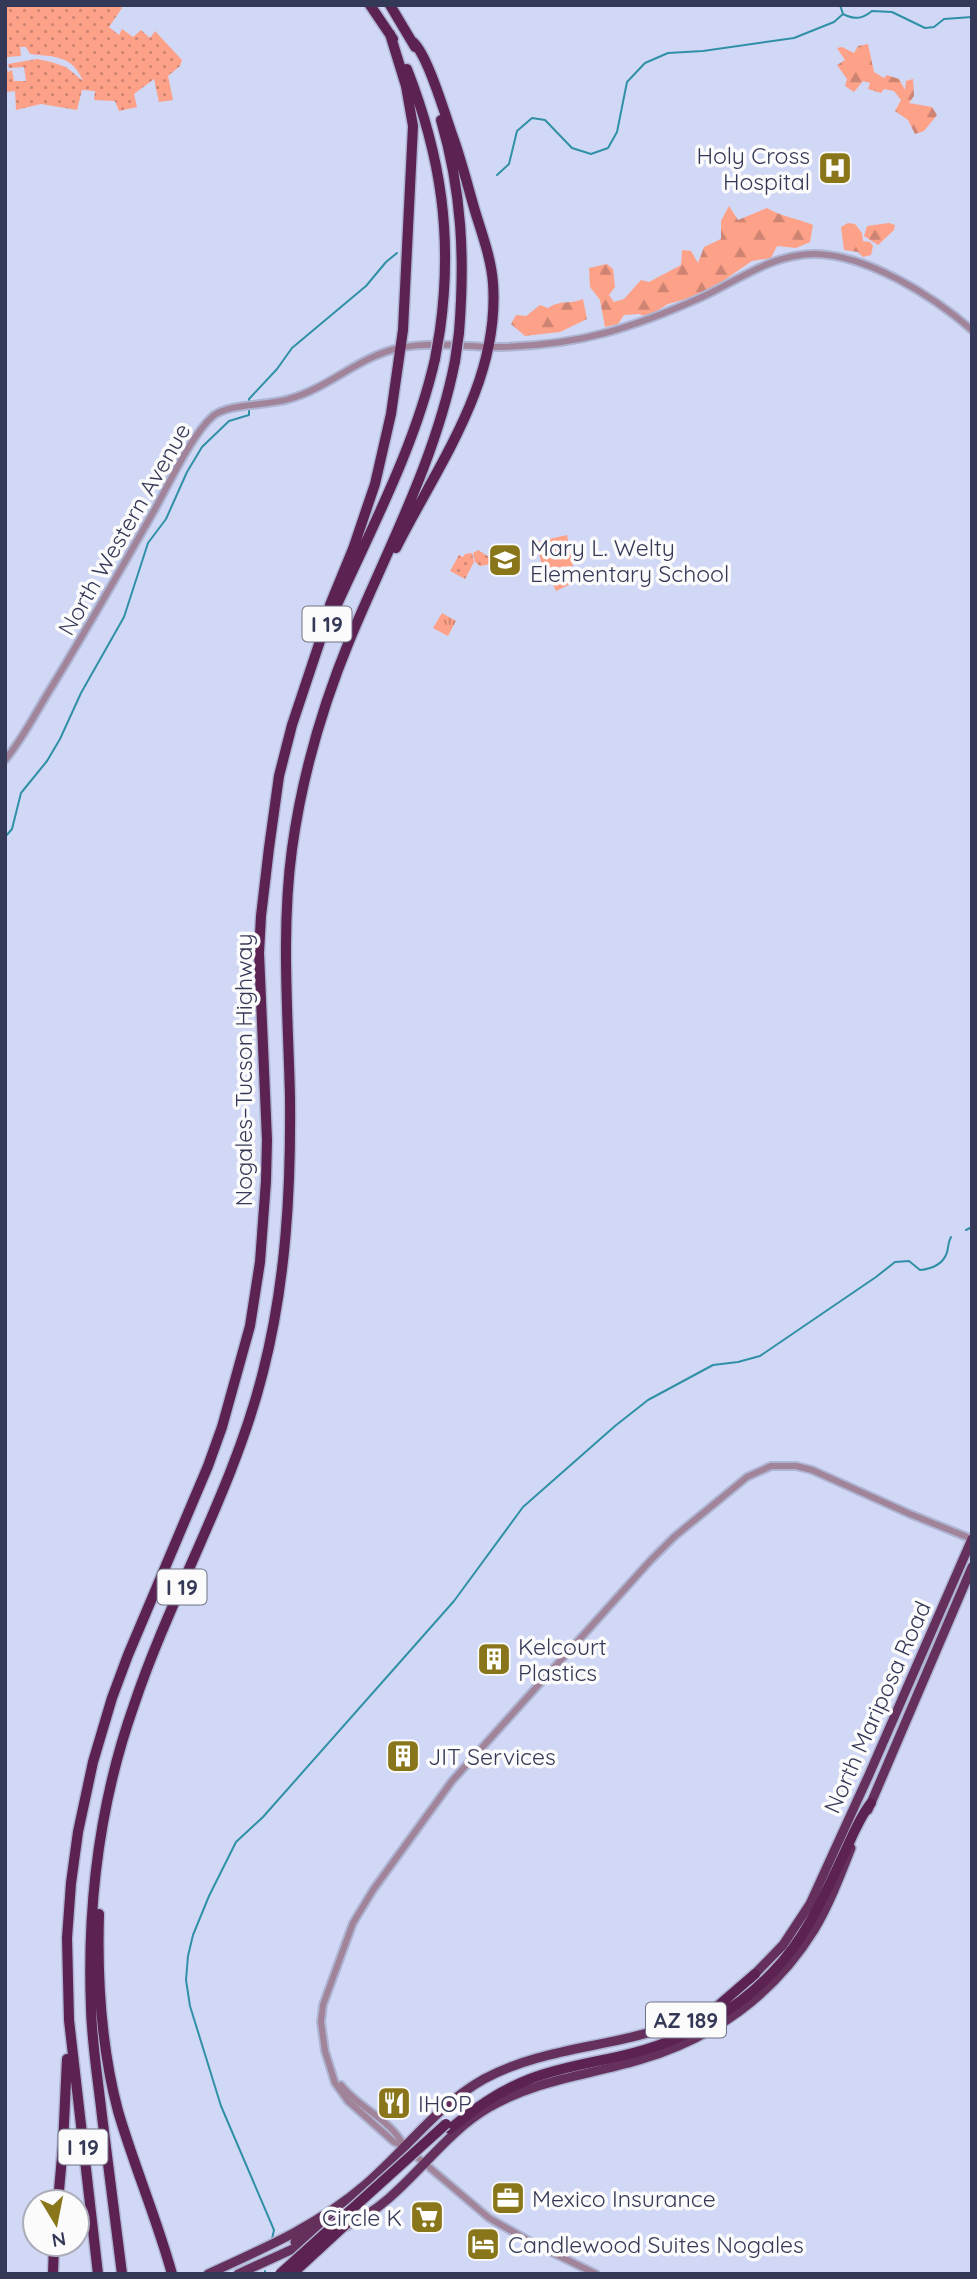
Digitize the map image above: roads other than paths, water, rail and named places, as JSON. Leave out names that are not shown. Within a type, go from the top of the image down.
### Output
[{"type":"highway","name":"Nogales–Tucson Highway","points":[[98,2274],[69,2020],[67,1938],[71,1883],[79,1832],[93,1762],[128,1655],[208,1466],[222,1427],[250,1326],[260,1262],[267,1154],[259,953],[261,916],[285,750],[326,626],[406,451],[426,394],[440,330],[445,248],[441,188],[429,136],[403,56],[370,5]]},
{"type":"highway","name":"Nogales–Tucson Highway","points":[[122,2274],[91,2013],[90,1960],[97,1870],[104,1822],[133,1707],[150,1660],[237,1454],[260,1384],[281,1280],[290,1183],[285,950],[292,850],[307,769],[321,717],[428,454],[448,396],[459,333],[462,234],[456,186],[442,123],[413,42],[390,5]]},
{"type":"highway","points":[[326,626],[328,611],[353,550],[375,484],[391,414],[403,330],[414,139],[412,112],[390,34]]},
{"type":"highway","points":[[360,617],[465,416],[480,384],[490,347],[493,284],[488,254],[447,120],[418,46],[413,42]]},
{"type":"highway","name":"North Mariposa Road","points":[[755,1974],[788,1939],[816,1891],[972,1539]]},
{"type":"highway","points":[[947,1623],[972,1554]]},
{"type":"highway","name":"North Mariposa Road","points":[[425,2164],[473,2118],[523,2090],[639,2060],[691,2042],[741,2010],[777,1978],[814,1930],[830,1898],[972,1567]]},
{"type":"highway","points":[[117,1764],[101,1879],[97,1959],[99,1991],[110,2076],[118,2110],[172,2274]]},
{"type":"highway","points":[[279,2274],[448,2127],[484,2102],[556,2070],[666,2043],[706,2024],[744,1997],[773,1973],[807,1929],[865,1810],[871,1803]]},
{"type":"highway","points":[[292,2274],[481,2097],[529,2073],[652,2042],[694,2022],[726,2001],[755,1974]]},
{"type":"highway","name":"AZ 189","points":[[238,2274],[293,2241],[354,2195],[407,2148],[428,2122],[453,2100],[497,2073],[531,2060],[641,2037],[680,2023],[709,2008],[755,1974]]},
{"type":"highway","points":[[59,2188],[69,2020]]},
{"type":"highway","name":"AZ 189","points":[[208,2274],[293,2241],[358,2221],[407,2183],[425,2164]]},
{"type":"street","name":"North Western Avenue","points":[[5,760],[84,634],[181,462],[204,426],[225,409],[263,406],[307,394],[367,358],[400,348],[435,344],[490,347],[546,344],[603,334],[701,298],[773,262],[813,254],[863,264],[949,311],[972,330]]},
{"type":"street","points":[[596,2274],[489,2218],[407,2148],[398,2136],[360,2109],[340,2090],[329,2065],[322,2035],[322,2014],[343,1948],[363,1904],[452,1781],[656,1555],[747,1477],[759,1470],[783,1465],[812,1470],[972,1539]]},
{"type":"waterway","points":[[497,175],[509,164],[517,131],[532,118],[545,120],[572,148],[591,154],[608,148],[617,132],[627,82],[645,63],[668,53],[703,51],[794,38],[834,22],[843,14],[840,5]]},
{"type":"waterway","points":[[843,14],[858,18],[872,11],[892,12],[925,28],[934,27],[944,19],[972,17]]},
{"type":"waterway","points":[[249,403],[249,399],[292,348],[366,286],[397,253]]},
{"type":"waterway","points":[[5,837],[12,829],[21,793],[47,761],[60,739],[81,693],[124,617],[148,543],[166,519],[187,472],[202,447],[229,421],[249,415],[249,408]]},
{"type":"waterway","points":[[966,1230],[972,1227]]},
{"type":"waterway","points":[[272,2239],[274,2230],[221,2106],[190,2006],[186,1980],[193,1935],[236,1842],[263,1817],[454,1601],[523,1507],[615,1426],[648,1400],[713,1365],[760,1356],[895,1262],[909,1261],[920,1270],[935,1266],[946,1255],[951,1237]]},
{"type":"place","name":"Holy Cross Hospital","points":[[835,168]]},
{"type":"place","name":"Mary L. Welty Elementary School","points":[[505,560]]},
{"type":"place","name":"Kelcourt Plastics","points":[[494,1659]]},
{"type":"place","name":"JIT Services","points":[[403,1756]]},
{"type":"place","name":"IHOP","points":[[394,2103]]},
{"type":"place","name":"Mexico Insurance","points":[[508,2198]]},
{"type":"place","name":"Circle K","points":[[427,2217]]},
{"type":"place","name":"Candlewood Suites Nogales","points":[[483,2244]]}]
